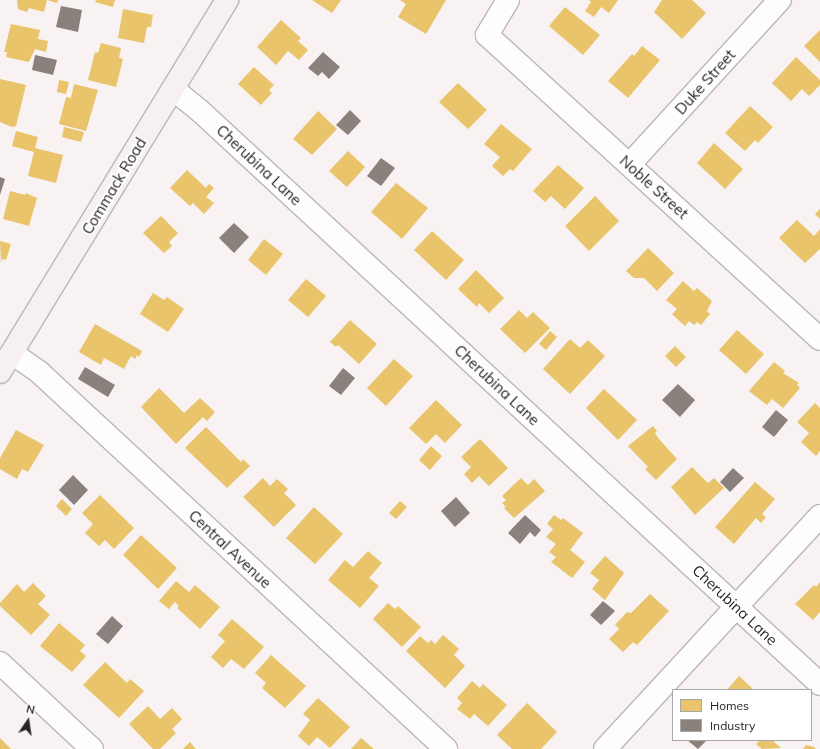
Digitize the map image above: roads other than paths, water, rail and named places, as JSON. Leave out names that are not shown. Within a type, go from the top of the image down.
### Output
[{"type":"main road","name":"Commack Road","points":[[0,372],[227,0]]},
{"type":"street","name":"Noble Street","points":[[508,0],[487,35],[630,164],[816,328]]},
{"type":"street","name":"Duke Street","points":[[630,164],[780,0]]},
{"type":"street","name":"Cherubina Lane","points":[[173,89],[200,110],[820,684]]},
{"type":"street","name":"Central Avenue","points":[[12,353],[39,372],[446,749]]},
{"type":"street","points":[[605,749],[736,605],[820,516]]},
{"type":"street","points":[[0,663],[92,749]]}]
